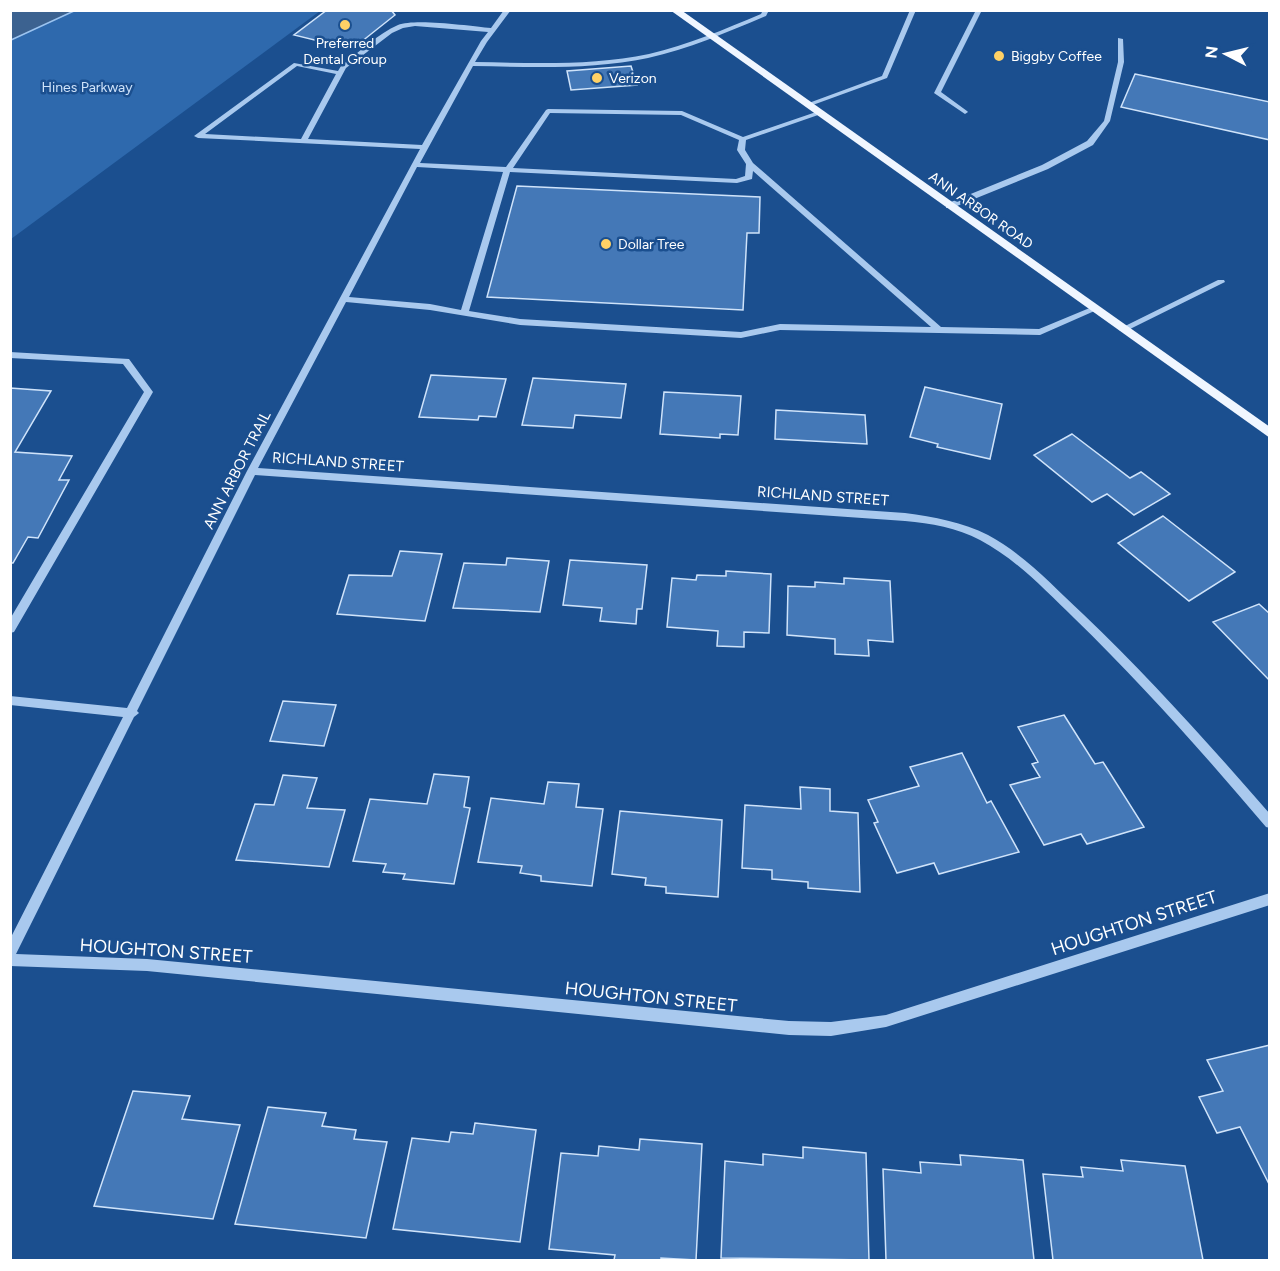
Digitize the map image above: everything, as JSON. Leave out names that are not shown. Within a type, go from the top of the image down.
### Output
[{"type":"main road","name":"ANN ARBOR ROAD","points":[[674,10],[1269,434]]},
{"type":"street","name":"ANN ARBOR TRAIL","points":[[10,953],[133,713],[252,471],[471,64],[508,10]]},
{"type":"street","points":[[471,64],[557,65],[633,59],[711,37],[764,15],[766,10]]},
{"type":"street","points":[[808,105],[885,77],[913,10]]},
{"type":"street","points":[[966,112],[937,93],[979,10]]},
{"type":"street","points":[[303,141],[343,67],[401,26],[415,24],[493,30]]},
{"type":"street","points":[[949,206],[1045,167],[1090,143],[1107,121],[1121,62],[1120,39]]},
{"type":"street","points":[[340,72],[296,64],[198,136],[425,147]]},
{"type":"street","points":[[464,313],[507,171],[548,111],[682,113],[743,139],[819,113]]},
{"type":"street","points":[[743,139],[741,150],[750,164],[939,330]]},
{"type":"street","points":[[415,165],[737,181],[749,177],[750,164]]},
{"type":"street","points":[[1123,330],[1221,282]]},
{"type":"street","points":[[345,298],[520,321],[741,335],[780,327],[1040,332],[1095,309]]},
{"type":"street","points":[[10,355],[126,361],[149,392],[10,629]]},
{"type":"street","name":"RICHLAND STREET","points":[[252,471],[905,517],[961,528],[992,541],[1018,559],[1098,635],[1197,737],[1269,823]]},
{"type":"street","points":[[10,700],[133,713]]},
{"type":"street","name":"HOUGHTON STREET","points":[[10,960],[147,965],[789,1029],[831,1029],[886,1021],[1269,899]]},
{"type":"green space","name":"Hines Parkway","points":[[11,11],[320,11],[11,239]]},
{"type":"shaded area","points":[[11,10],[74,10],[74,11],[11,40]]},
{"type":"building","name":"Preferred Dental Group","points":[[327,10],[391,10],[395,15],[361,42],[352,40],[343,47],[294,35]]},
{"type":"building","points":[[631,66],[637,85],[571,90],[567,71]]},
{"type":"building","points":[[1135,74],[1270,102],[1270,140],[1121,107]]},
{"type":"building","points":[[517,186],[760,197],[759,233],[747,233],[743,310],[487,297]]},
{"type":"building","points":[[431,375],[506,379],[496,417],[479,416],[478,420],[419,417]]},
{"type":"building","points":[[533,378],[626,384],[621,418],[575,415],[573,428],[522,425]]},
{"type":"building","points":[[925,387],[1002,404],[990,459],[937,447],[938,444],[910,437]]},
{"type":"building","points":[[10,388],[51,391],[15,452],[72,456],[59,480],[69,480],[38,538],[28,537],[13,563],[10,563]]},
{"type":"building","points":[[664,392],[741,396],[738,435],[720,434],[720,438],[660,434]]},
{"type":"building","points":[[776,410],[865,415],[867,444],[775,439]]},
{"type":"building","points":[[1072,434],[1130,478],[1141,472],[1170,494],[1134,515],[1107,494],[1092,502],[1034,455]]},
{"type":"building","points":[[1163,516],[1235,572],[1189,601],[1118,543]]},
{"type":"building","points":[[400,551],[442,554],[425,621],[337,614],[349,575],[392,576]]},
{"type":"building","points":[[507,558],[549,561],[540,612],[453,608],[464,563],[506,565]]},
{"type":"building","points":[[570,560],[647,565],[642,609],[637,609],[636,624],[600,621],[602,608],[563,605]]},
{"type":"building","points":[[726,571],[771,574],[769,633],[744,632],[744,647],[717,646],[718,631],[667,627],[672,578],[696,580],[697,575],[726,576]]},
{"type":"building","points":[[844,578],[890,581],[893,642],[868,640],[869,656],[835,654],[835,639],[787,635],[788,586],[815,587],[815,582],[844,584]]},
{"type":"building","points":[[1259,604],[1270,614],[1270,681],[1213,622]]},
{"type":"building","points":[[283,701],[336,705],[324,746],[270,741]]},
{"type":"building","points":[[1064,715],[1095,764],[1103,762],[1144,827],[1087,844],[1081,834],[1044,845],[1010,785],[1040,777],[1032,764],[1038,762],[1018,727]]},
{"type":"building","points":[[962,753],[987,803],[991,801],[1019,852],[939,874],[934,863],[897,873],[874,823],[878,822],[868,800],[919,786],[910,767]]},
{"type":"building","points":[[434,774],[469,777],[464,807],[470,808],[454,884],[403,879],[405,874],[383,872],[386,864],[353,861],[370,799],[427,804]]},
{"type":"building","points":[[283,775],[317,778],[307,808],[345,810],[329,867],[236,860],[255,804],[274,805]]},
{"type":"building","points":[[548,782],[579,784],[576,807],[603,809],[592,886],[541,881],[541,876],[520,873],[522,866],[478,862],[491,798],[544,804]]},
{"type":"building","points":[[800,787],[830,789],[830,811],[858,813],[860,892],[808,888],[808,882],[772,879],[772,870],[742,868],[745,805],[801,809]]},
{"type":"building","points":[[620,811],[722,820],[718,897],[666,893],[666,887],[645,885],[646,878],[612,874]]},
{"type":"building","points":[[1270,1045],[1270,1186],[1240,1127],[1217,1133],[1199,1097],[1223,1091],[1207,1060]]},
{"type":"building","points":[[133,1091],[190,1096],[182,1119],[240,1125],[213,1219],[94,1206]]},
{"type":"building","points":[[268,1107],[326,1113],[322,1126],[356,1130],[354,1139],[387,1142],[366,1238],[235,1224]]},
{"type":"building","points":[[475,1123],[536,1130],[520,1242],[393,1229],[412,1138],[449,1142],[451,1132],[473,1134]]},
{"type":"building","points":[[640,1139],[702,1144],[696,1260],[661,1258],[661,1260],[614,1260],[615,1255],[549,1249],[561,1153],[598,1156],[599,1146],[639,1150]]},
{"type":"building","points":[[803,1147],[866,1153],[869,1260],[721,1258],[725,1161],[763,1165],[763,1154],[803,1158]]},
{"type":"building","points":[[960,1155],[1023,1160],[1034,1260],[886,1260],[883,1169],[921,1173],[920,1162],[961,1165]]},
{"type":"building","points":[[1121,1160],[1185,1166],[1203,1260],[1053,1260],[1043,1174],[1083,1177],[1081,1167],[1123,1171]]},
{"type":"place","name":"Preferred Dental Group","points":[[345,25]]},
{"type":"place","name":"Biggby Coffee","points":[[999,56]]},
{"type":"place","name":"Verizon","points":[[597,78]]},
{"type":"place","name":"Dollar Tree","points":[[606,244]]}]
